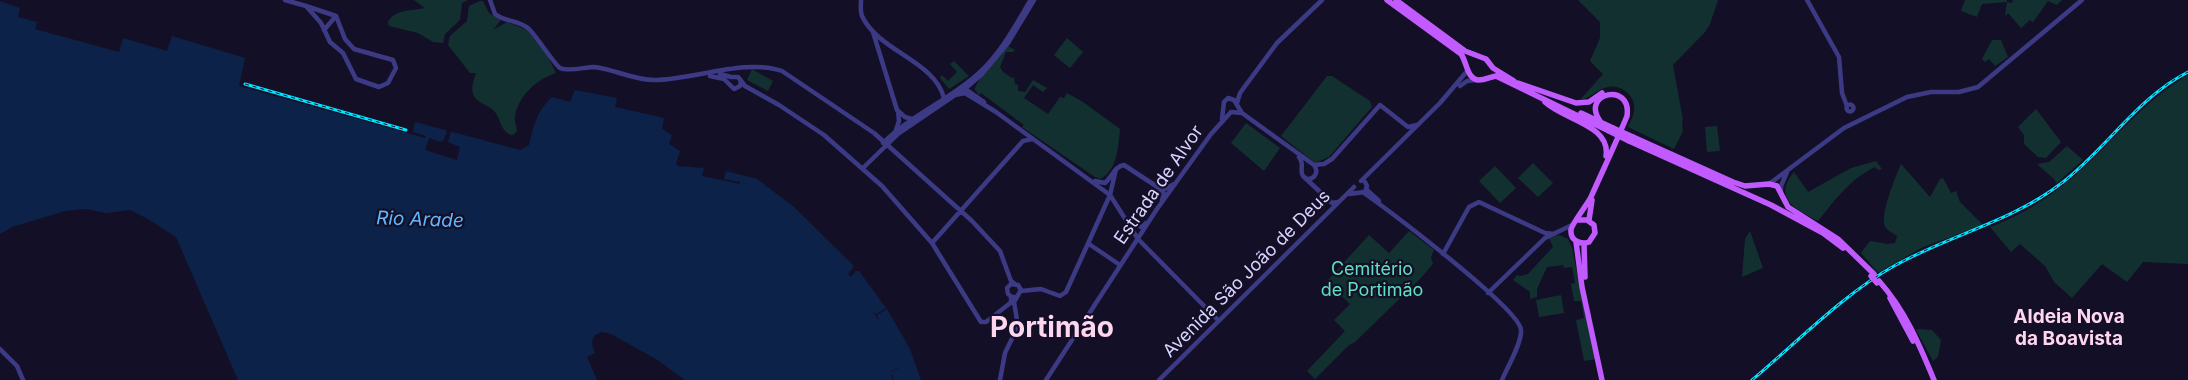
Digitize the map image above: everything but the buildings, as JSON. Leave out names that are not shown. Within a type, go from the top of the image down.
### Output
[{"type":"main road","points":[[1387,0],[1461,54],[1476,80],[1496,76],[1542,95],[1580,103],[1589,102],[1605,92],[1617,91],[1625,96],[1630,105],[1631,112],[1590,207],[1589,220],[1594,225],[1595,233],[1592,240],[1584,244],[1576,242]]},
{"type":"main road","points":[[1396,0],[1465,51],[1485,59],[1493,68],[1518,83],[1801,220],[1836,242],[1872,275]]},
{"type":"main road","points":[[1468,69],[1474,59],[1485,59]]},
{"type":"main road","points":[[1485,59],[1491,70],[1485,79]]},
{"type":"main road","points":[[1518,83],[1611,129]]},
{"type":"main road","points":[[1542,95],[1557,112],[1601,134],[1607,147],[1605,162]]},
{"type":"main road","points":[[1600,122],[1596,113],[1598,101],[1606,95],[1620,96],[1627,106],[1627,116],[1590,198],[1575,223],[1572,236],[1576,242],[1582,286],[1604,380]]},
{"type":"main road","points":[[1631,139],[1745,186],[1768,184],[1777,186],[1793,211],[1838,239],[1872,275],[1905,315],[1934,380]]},
{"type":"main road","points":[[1761,200],[1756,195],[1757,190],[1768,184]]},
{"type":"main road","points":[[1771,205],[1779,202],[1781,195]]},
{"type":"main road","points":[[1575,223],[1589,220]]},
{"type":"main road","points":[[1584,244],[1585,280],[1604,380]]},
{"type":"main road","points":[[1878,282],[1901,317],[1930,380]]},
{"type":"street","points":[[286,0],[336,16]]},
{"type":"street","points":[[490,0],[491,9],[497,16],[518,22],[528,28],[559,67],[593,67],[652,80],[711,74],[723,74],[740,78],[745,86],[779,105],[824,135],[862,167],[900,205],[932,243],[979,320],[986,322],[1009,304],[1021,291],[1041,289],[1062,296],[1068,290],[1110,195],[1116,169]]},
{"type":"street","points":[[861,0],[861,14],[873,31],[929,74],[946,96]]},
{"type":"street","points":[[885,143],[892,140],[921,118],[943,101],[946,96],[961,88],[966,88],[992,61],[1032,0]]},
{"type":"street","points":[[988,105],[973,89],[973,85],[1008,43],[1032,0]]},
{"type":"street","points":[[1313,8],[1316,0]]},
{"type":"street","points":[[1222,120],[1237,104],[1240,93],[1277,43],[1322,0]]},
{"type":"street","points":[[1807,0],[1836,50],[1841,63],[1842,93],[1849,106],[1848,111],[1852,111],[1857,121]]},
{"type":"street","points":[[1768,184],[1788,171],[1832,136],[1857,121],[1912,94],[1959,92],[1978,87],[2082,0]]},
{"type":"street","points":[[306,6],[315,14],[330,42],[343,53],[356,79],[379,87],[392,80],[396,68],[395,62],[390,58],[354,49],[345,39],[336,16]]},
{"type":"street","points":[[324,30],[336,16]]},
{"type":"street","points":[[873,31],[897,110],[898,121],[895,131]]},
{"type":"street","points":[[862,167],[895,131],[978,74],[1005,41]]},
{"type":"street","points":[[711,74],[744,68],[770,67],[782,71],[855,119],[885,143],[995,245],[1005,260],[1011,281],[1019,286],[1021,291]]},
{"type":"street","points":[[729,84],[733,77],[744,68]]},
{"type":"street","points":[[1402,140],[1440,103],[1468,69]]},
{"type":"street","points":[[699,75],[719,77],[729,84],[730,87],[736,89],[740,86],[741,81]]},
{"type":"street","points":[[897,110],[912,120],[921,118],[966,88],[981,75]]},
{"type":"street","points":[[1440,103],[1461,84],[1476,80]]},
{"type":"street","points":[[966,88],[972,97]]},
{"type":"street","points":[[966,88],[1020,130],[1110,195],[1129,222],[1138,239],[1219,321]]},
{"type":"street","points":[[955,95],[962,93],[972,97],[996,112]]},
{"type":"street","points":[[1222,120],[1224,102],[1240,93]]},
{"type":"street","points":[[1230,98],[1237,104],[1242,113],[1313,165],[1316,175],[1307,179]]},
{"type":"street","points":[[1302,168],[1306,164],[1324,164],[1332,159],[1380,105],[1406,126],[1410,131],[1408,135]]},
{"type":"street","points":[[1224,108],[1242,113]]},
{"type":"street","name":"Estrada de Alvor","points":[[1046,380],[1157,209],[1222,120]]},
{"type":"street","points":[[1406,126],[1421,123]]},
{"type":"street","points":[[1402,140],[1407,129],[1406,126]]},
{"type":"street","points":[[1018,146],[1022,136],[1020,130]]},
{"type":"street","points":[[932,243],[1018,146],[1027,139],[1033,139]]},
{"type":"street","points":[[892,140],[890,143],[893,148],[907,163]]},
{"type":"street","name":"Avenida São João de Deus","points":[[1159,380],[1330,211],[1356,190],[1357,182],[1363,182],[1402,140]]},
{"type":"street","points":[[1295,152],[1302,161],[1302,174],[1332,203]]},
{"type":"street","points":[[1087,177],[1102,184],[1110,179],[1121,165],[1130,168],[1159,188],[1164,194],[1157,209]]},
{"type":"street","points":[[1781,195],[1781,186],[1788,171]]},
{"type":"street","points":[[1159,188],[1171,187],[1181,177]]},
{"type":"street","points":[[1363,182],[1365,191]]},
{"type":"street","points":[[1356,190],[1365,191],[1444,253],[1489,292],[1519,323],[1520,337],[1502,380]]},
{"type":"street","points":[[1332,203],[1343,199]]},
{"type":"street","points":[[1330,211],[1332,203]]},
{"type":"street","points":[[1444,253],[1469,207],[1475,203],[1482,203],[1545,234],[1556,233],[1572,236]]},
{"type":"street","points":[[1129,222],[1133,226],[1142,227],[1151,219]]},
{"type":"street","points":[[1489,292],[1542,240],[1575,223]]},
{"type":"street","points":[[1539,230],[1543,234],[1542,240]]},
{"type":"street","points":[[1089,244],[1120,265]]},
{"type":"street","points":[[1014,297],[1008,294],[1007,288],[1011,284],[1015,284]]},
{"type":"street","points":[[1000,380],[1005,353],[1018,326],[1014,297]]},
{"type":"street","points":[[0,349],[17,366],[23,380]]},
{"type":"green space","points":[[414,0],[468,0],[462,3],[460,20],[445,34],[443,43],[433,42],[418,33],[389,26],[390,18],[398,13],[425,8]]},
{"type":"green space","points":[[1578,0],[1718,0],[1710,24],[1705,32],[1673,65],[1683,120],[1683,131],[1674,149],[1628,127],[1634,114],[1634,106],[1631,97],[1623,90],[1608,87],[1580,100],[1603,74],[1590,61],[1600,38],[1600,22]]},
{"type":"green space","points":[[1965,0],[2007,0],[2007,2],[1982,4],[1977,17],[1961,11]]},
{"type":"green space","points":[[2013,0],[2062,0],[2057,5],[2048,1],[2033,22],[2030,20],[2021,28],[2008,13],[2005,16],[2007,2],[2012,3]]},
{"type":"green space","points":[[483,1],[489,13],[501,20],[493,30],[507,22],[527,30],[544,49],[556,73],[542,79],[520,101],[515,118],[517,131],[513,135],[507,133],[495,112],[476,99],[472,87],[476,73],[470,73],[448,45],[450,36],[467,21],[469,6]]},
{"type":"green space","points":[[1067,38],[1083,52],[1070,68],[1054,55]]},
{"type":"green space","points":[[1992,40],[2001,40],[2008,57],[1995,66],[1989,59],[1985,62],[1982,59]]},
{"type":"green space","points":[[1008,46],[1015,50],[1013,52],[1006,52],[1000,67],[1003,72],[1012,78],[1014,77],[1015,84],[1018,85],[1018,91],[1025,92],[1033,80],[1047,88],[1043,92],[1033,85],[1024,98],[1048,114],[1060,97],[1064,98],[1067,93],[1083,102],[1120,129],[1118,150],[1114,164],[1106,175],[1100,179],[1095,177],[1022,127],[1024,125],[981,93],[979,95],[975,90],[983,75]]},
{"type":"green space","points":[[954,61],[969,76],[949,89],[940,78],[942,75],[948,81],[957,72],[950,64]]},
{"type":"green space","points":[[752,69],[773,81],[768,91],[747,80]]},
{"type":"green space","points":[[2188,75],[2188,264],[2143,262],[2127,282],[2102,264],[2072,298],[2054,282],[2045,266],[2020,244],[2011,252],[1990,227],[2034,206],[2061,187],[2151,102]]},
{"type":"green space","points":[[1327,76],[1332,76],[1370,101],[1372,107],[1329,157],[1315,163],[1281,136]]},
{"type":"green space","points":[[2036,109],[2061,142],[2046,158],[2038,157],[2024,144],[2024,135],[2018,127]]},
{"type":"green space","points":[[1246,123],[1280,148],[1264,171],[1231,143]]},
{"type":"green space","points":[[1717,126],[1720,151],[1707,152],[1705,127]]},
{"type":"green space","points":[[2067,146],[2083,160],[2056,184],[2055,180],[2037,164],[2049,162]]},
{"type":"green space","points":[[1876,161],[1882,169],[1878,170],[1875,167],[1858,178],[1818,221],[1795,207],[1786,196],[1785,189],[1794,172],[1808,192],[1851,168]]},
{"type":"green space","points":[[1533,163],[1553,183],[1538,197],[1518,178]]},
{"type":"green space","points":[[1901,164],[1930,197],[1940,179],[1943,178],[1951,193],[1956,191],[1960,202],[1983,225],[1921,248],[1878,273],[1861,253],[1870,241],[1888,244],[1895,243],[1897,236],[1885,227],[1884,217],[1890,193]]},
{"type":"green space","points":[[1495,166],[1516,188],[1500,203],[1479,181]]},
{"type":"green space","name":"Cemitério de Portimão","points":[[1409,231],[1434,250],[1431,257],[1433,264],[1419,280],[1315,379],[1307,371],[1345,331],[1334,320],[1350,304],[1326,282],[1369,235],[1389,253]]},
{"type":"green space","points":[[1750,231],[1763,268],[1742,277],[1745,239]]},
{"type":"green space","points":[[1559,235],[1568,239],[1572,248],[1595,359],[1584,361],[1576,320],[1584,318],[1581,301],[1574,301],[1571,284],[1575,283],[1572,267],[1564,268],[1563,265],[1547,267],[1537,289],[1537,297],[1530,299],[1530,292],[1513,280],[1517,275],[1528,274],[1553,247],[1549,238]]},
{"type":"green space","points":[[1561,295],[1564,313],[1539,317],[1536,300]]},
{"type":"green space","points":[[1916,330],[1932,330],[1941,340],[1938,357],[1933,361]]},
{"type":"water","name":"Rio Arade","points":[[0,1],[20,8],[18,17],[37,22],[35,29],[119,52],[123,38],[167,51],[172,36],[245,58],[239,86],[425,138],[426,136],[413,132],[415,122],[520,150],[529,145],[539,114],[552,97],[570,102],[575,90],[617,98],[615,107],[664,118],[662,129],[672,135],[669,144],[680,151],[676,164],[678,166],[704,168],[702,176],[740,184],[740,182],[724,179],[726,171],[757,179],[794,207],[854,266],[848,274],[851,277],[856,271],[859,271],[886,308],[876,314],[872,310],[880,322],[877,315],[887,309],[910,349],[921,380],[894,380],[891,372],[892,380],[685,380],[656,359],[611,334],[602,332],[595,335],[592,340],[595,353],[587,357],[597,380],[238,380],[176,237],[146,218],[130,210],[106,213],[86,209],[65,211],[12,227],[0,234]]},
{"type":"pier","points":[[447,129],[451,131],[448,142],[460,147],[457,160],[425,150],[429,138],[440,142],[444,140]]},
{"type":"railway","points":[[1752,380],[1839,304],[1876,277],[1936,245],[2023,208],[2063,182],[2079,169],[2138,109],[2170,83],[2188,72]]},
{"type":"railway","points":[[245,84],[406,130]]},
{"type":"district","name":"Aldeia Nova da Boavista","points":[[2069,328]]},
{"type":"district","name":"Portimão","points":[[1052,329]]}]
